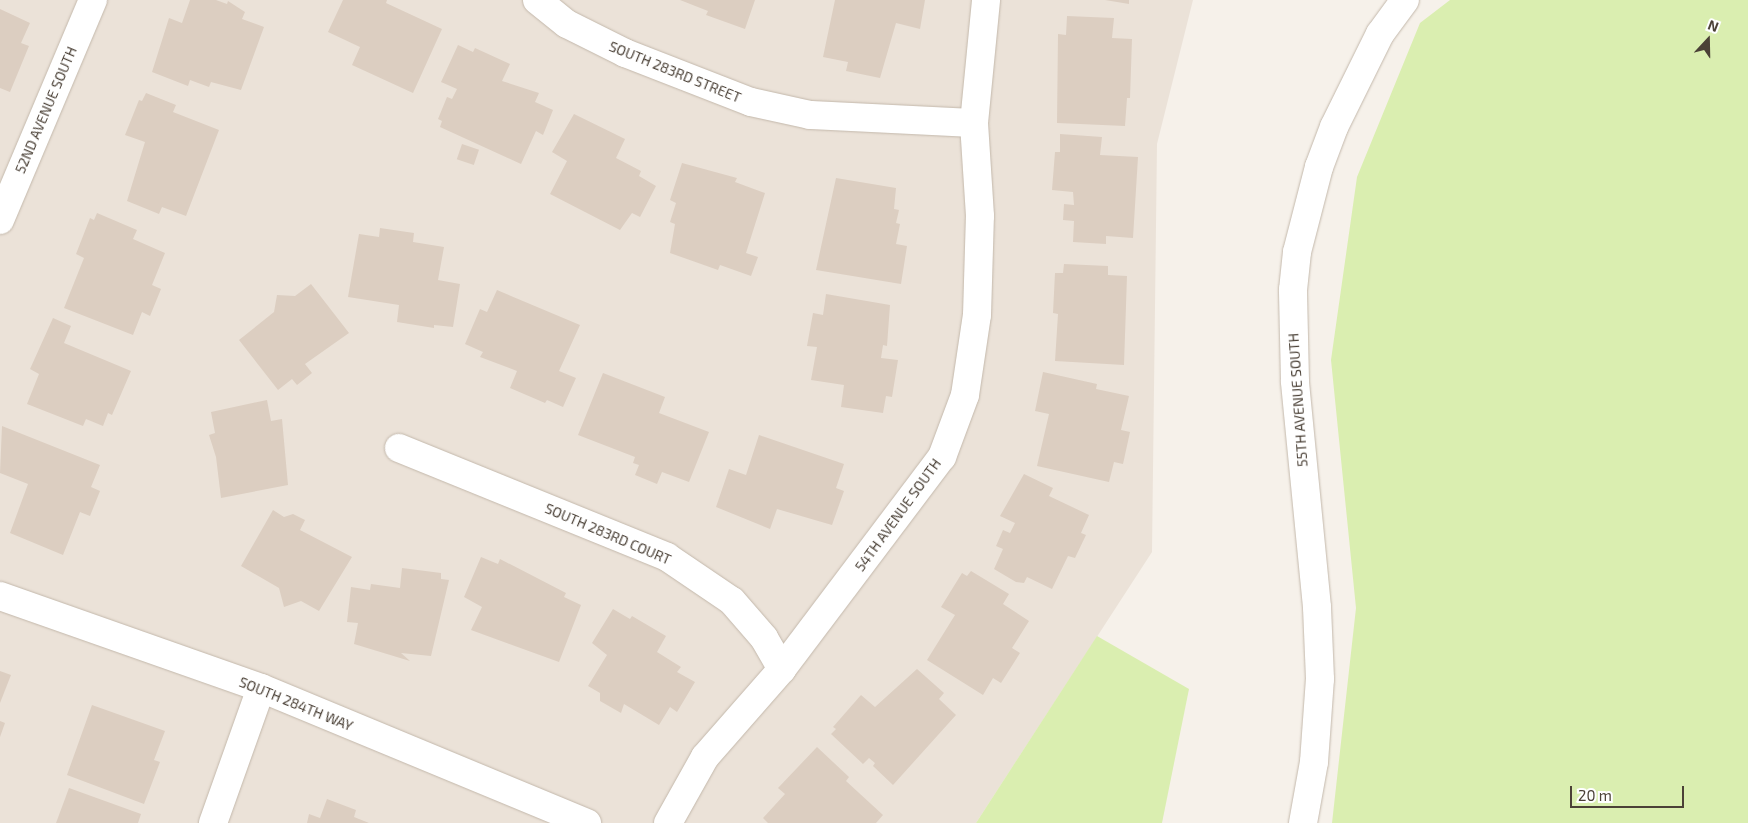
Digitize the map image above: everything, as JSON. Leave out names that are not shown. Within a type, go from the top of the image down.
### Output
[{"type":"street","name":"52ND AVENUE SOUTH","points":[[0,220],[6,187],[92,0]]},
{"type":"street","name":"SOUTH 283RD STREET","points":[[537,0],[567,24],[625,54],[751,102],[810,115],[974,123]]},
{"type":"street","name":"54TH AVENUE SOUTH","points":[[668,823],[705,757],[782,669],[942,457],[965,395],[977,315],[980,216],[974,123],[986,0]]},
{"type":"street","name":"55TH AVENUE SOUTH","points":[[1302,823],[1314,762],[1320,679],[1317,607],[1295,381],[1293,290],[1297,252],[1316,174],[1334,127],[1380,34],[1405,0]]},
{"type":"street","name":"SOUTH 283RD COURT","points":[[399,448],[667,557],[732,601],[764,638],[782,669]]},
{"type":"street","name":"SOUTH 284TH WAY","points":[[0,596],[261,688],[587,823]]},
{"type":"street","points":[[213,823],[261,688]]},
{"type":"shaded area","points":[[0,0],[1193,0],[1157,144],[1152,552],[976,823],[0,823]]},
{"type":"green space","points":[[1450,0],[1748,0],[1748,823],[1332,823],[1356,608],[1331,360],[1357,177],[1420,23]]},
{"type":"green space","points":[[1097,636],[1189,689],[1162,823],[976,823]]},
{"type":"building","points":[[190,0],[216,0],[227,4],[228,1],[245,12],[242,19],[264,27],[241,90],[211,82],[209,87],[190,80],[188,86],[152,72],[169,18],[182,23]]},
{"type":"building","points":[[343,0],[387,0],[386,3],[442,29],[413,93],[352,65],[360,47],[328,32]]},
{"type":"building","points":[[680,0],[755,0],[745,29],[706,15],[708,11]]},
{"type":"building","points":[[835,0],[925,0],[920,29],[896,23],[880,78],[846,71],[848,62],[823,57]]},
{"type":"building","points":[[1105,0],[1129,0],[1129,4]]},
{"type":"building","points":[[0,9],[30,23],[21,43],[29,46],[10,92],[0,88]]},
{"type":"building","points":[[1067,16],[1114,18],[1112,38],[1132,39],[1130,98],[1127,98],[1125,126],[1057,123],[1058,34],[1066,35]]},
{"type":"building","points":[[458,45],[473,52],[475,48],[510,64],[502,81],[539,93],[535,102],[553,110],[543,135],[536,131],[521,164],[440,127],[442,121],[438,119],[447,97],[452,99],[457,89],[441,82]]},
{"type":"building","points":[[146,93],[176,105],[173,112],[219,130],[186,216],[162,207],[159,214],[127,201],[145,142],[125,135],[139,100],[142,101]]},
{"type":"building","points":[[574,114],[625,139],[616,158],[641,171],[639,176],[656,186],[640,217],[632,213],[620,230],[550,194],[567,161],[552,152]]},
{"type":"building","points":[[1060,134],[1102,137],[1100,155],[1138,157],[1133,238],[1106,236],[1106,244],[1073,242],[1074,221],[1063,220],[1064,204],[1074,205],[1073,192],[1052,190],[1055,152],[1060,152]]},
{"type":"building","points":[[462,144],[479,150],[474,165],[457,159]]},
{"type":"building","points":[[682,163],[737,178],[735,182],[765,193],[746,253],[758,257],[751,276],[720,265],[718,270],[670,253],[675,224],[670,222],[676,203],[670,200]]},
{"type":"building","points":[[836,178],[896,188],[894,209],[899,210],[896,223],[900,224],[896,244],[907,246],[901,284],[816,270]]},
{"type":"building","points":[[97,213],[137,230],[133,239],[165,253],[152,285],[161,289],[150,316],[142,312],[133,335],[64,308],[84,258],[76,254],[90,218],[94,220]]},
{"type":"building","points":[[380,228],[414,233],[413,242],[444,247],[438,280],[460,284],[453,327],[434,325],[434,328],[397,322],[399,305],[348,297],[359,234],[379,237]]},
{"type":"building","points":[[1064,264],[1108,266],[1108,275],[1127,276],[1124,365],[1055,361],[1058,314],[1053,313],[1055,273],[1063,273]]},
{"type":"building","points":[[311,284],[349,333],[305,364],[312,373],[297,385],[292,379],[278,390],[239,340],[274,312],[277,295],[295,296]]},
{"type":"building","points":[[497,290],[580,325],[559,371],[576,378],[563,407],[547,400],[545,403],[510,388],[517,371],[480,357],[483,352],[465,344],[480,309],[487,312]]},
{"type":"building","points":[[826,294],[890,305],[887,346],[883,345],[881,358],[898,360],[892,397],[886,396],[883,413],[841,407],[844,385],[811,380],[817,347],[807,346],[813,313],[823,315]]},
{"type":"building","points":[[53,318],[71,326],[64,343],[131,371],[112,415],[108,413],[103,426],[86,419],[83,426],[27,404],[39,374],[30,369]]},
{"type":"building","points":[[1043,372],[1097,384],[1096,389],[1129,396],[1121,430],[1130,432],[1123,464],[1114,462],[1109,482],[1037,466],[1049,414],[1035,411]]},
{"type":"building","points":[[603,373],[665,397],[659,413],[709,432],[689,482],[662,472],[657,484],[635,475],[639,465],[633,463],[635,457],[578,435]]},
{"type":"building","points":[[267,400],[271,421],[282,419],[288,485],[221,498],[216,457],[209,435],[215,433],[211,412]]},
{"type":"building","points":[[2,426],[100,465],[91,487],[100,491],[90,516],[80,512],[63,555],[10,533],[28,484],[0,473]]},
{"type":"building","points":[[759,435],[844,464],[836,488],[844,491],[832,525],[777,509],[770,529],[716,507],[729,469],[746,475]]},
{"type":"building","points":[[1024,474],[1053,488],[1049,496],[1089,515],[1081,533],[1086,535],[1075,558],[1068,556],[1052,589],[1027,577],[1024,583],[1016,582],[994,569],[1003,549],[996,546],[1003,530],[1010,533],[1015,523],[1000,516]]},
{"type":"building","points":[[273,510],[284,517],[293,514],[305,520],[300,530],[352,557],[319,611],[301,601],[284,607],[279,588],[241,566]]},
{"type":"building","points":[[481,557],[498,564],[500,559],[566,593],[564,597],[581,605],[559,662],[471,630],[482,607],[464,597]]},
{"type":"building","points":[[402,568],[441,573],[441,579],[449,580],[431,656],[401,653],[410,661],[354,644],[358,623],[347,622],[351,587],[370,590],[371,584],[400,588]]},
{"type":"building","points":[[971,571],[1009,594],[1003,604],[1029,621],[1012,648],[1020,653],[1001,683],[993,678],[983,695],[927,660],[955,615],[941,607],[962,573],[967,576]]},
{"type":"building","points":[[613,609],[630,619],[632,616],[666,636],[657,652],[681,667],[677,672],[695,682],[677,712],[670,707],[659,725],[624,704],[621,713],[600,701],[600,693],[588,686],[607,655],[592,643]]},
{"type":"building","points":[[917,669],[944,693],[939,699],[956,715],[893,785],[873,766],[875,763],[869,758],[863,764],[831,734],[836,729],[833,727],[861,695],[875,707]]},
{"type":"building","points":[[0,671],[11,675],[0,703]]},
{"type":"building","points":[[92,705],[165,731],[154,760],[160,762],[144,804],[67,775]]},
{"type":"building","points":[[0,721],[5,723],[0,737]]},
{"type":"building","points":[[817,747],[849,777],[846,781],[883,815],[876,823],[768,823],[763,818],[785,794],[778,788]]},
{"type":"building","points":[[69,788],[141,814],[138,823],[56,823]]},
{"type":"building","points":[[327,799],[356,810],[354,817],[369,823],[307,823],[309,814],[320,818]]}]
